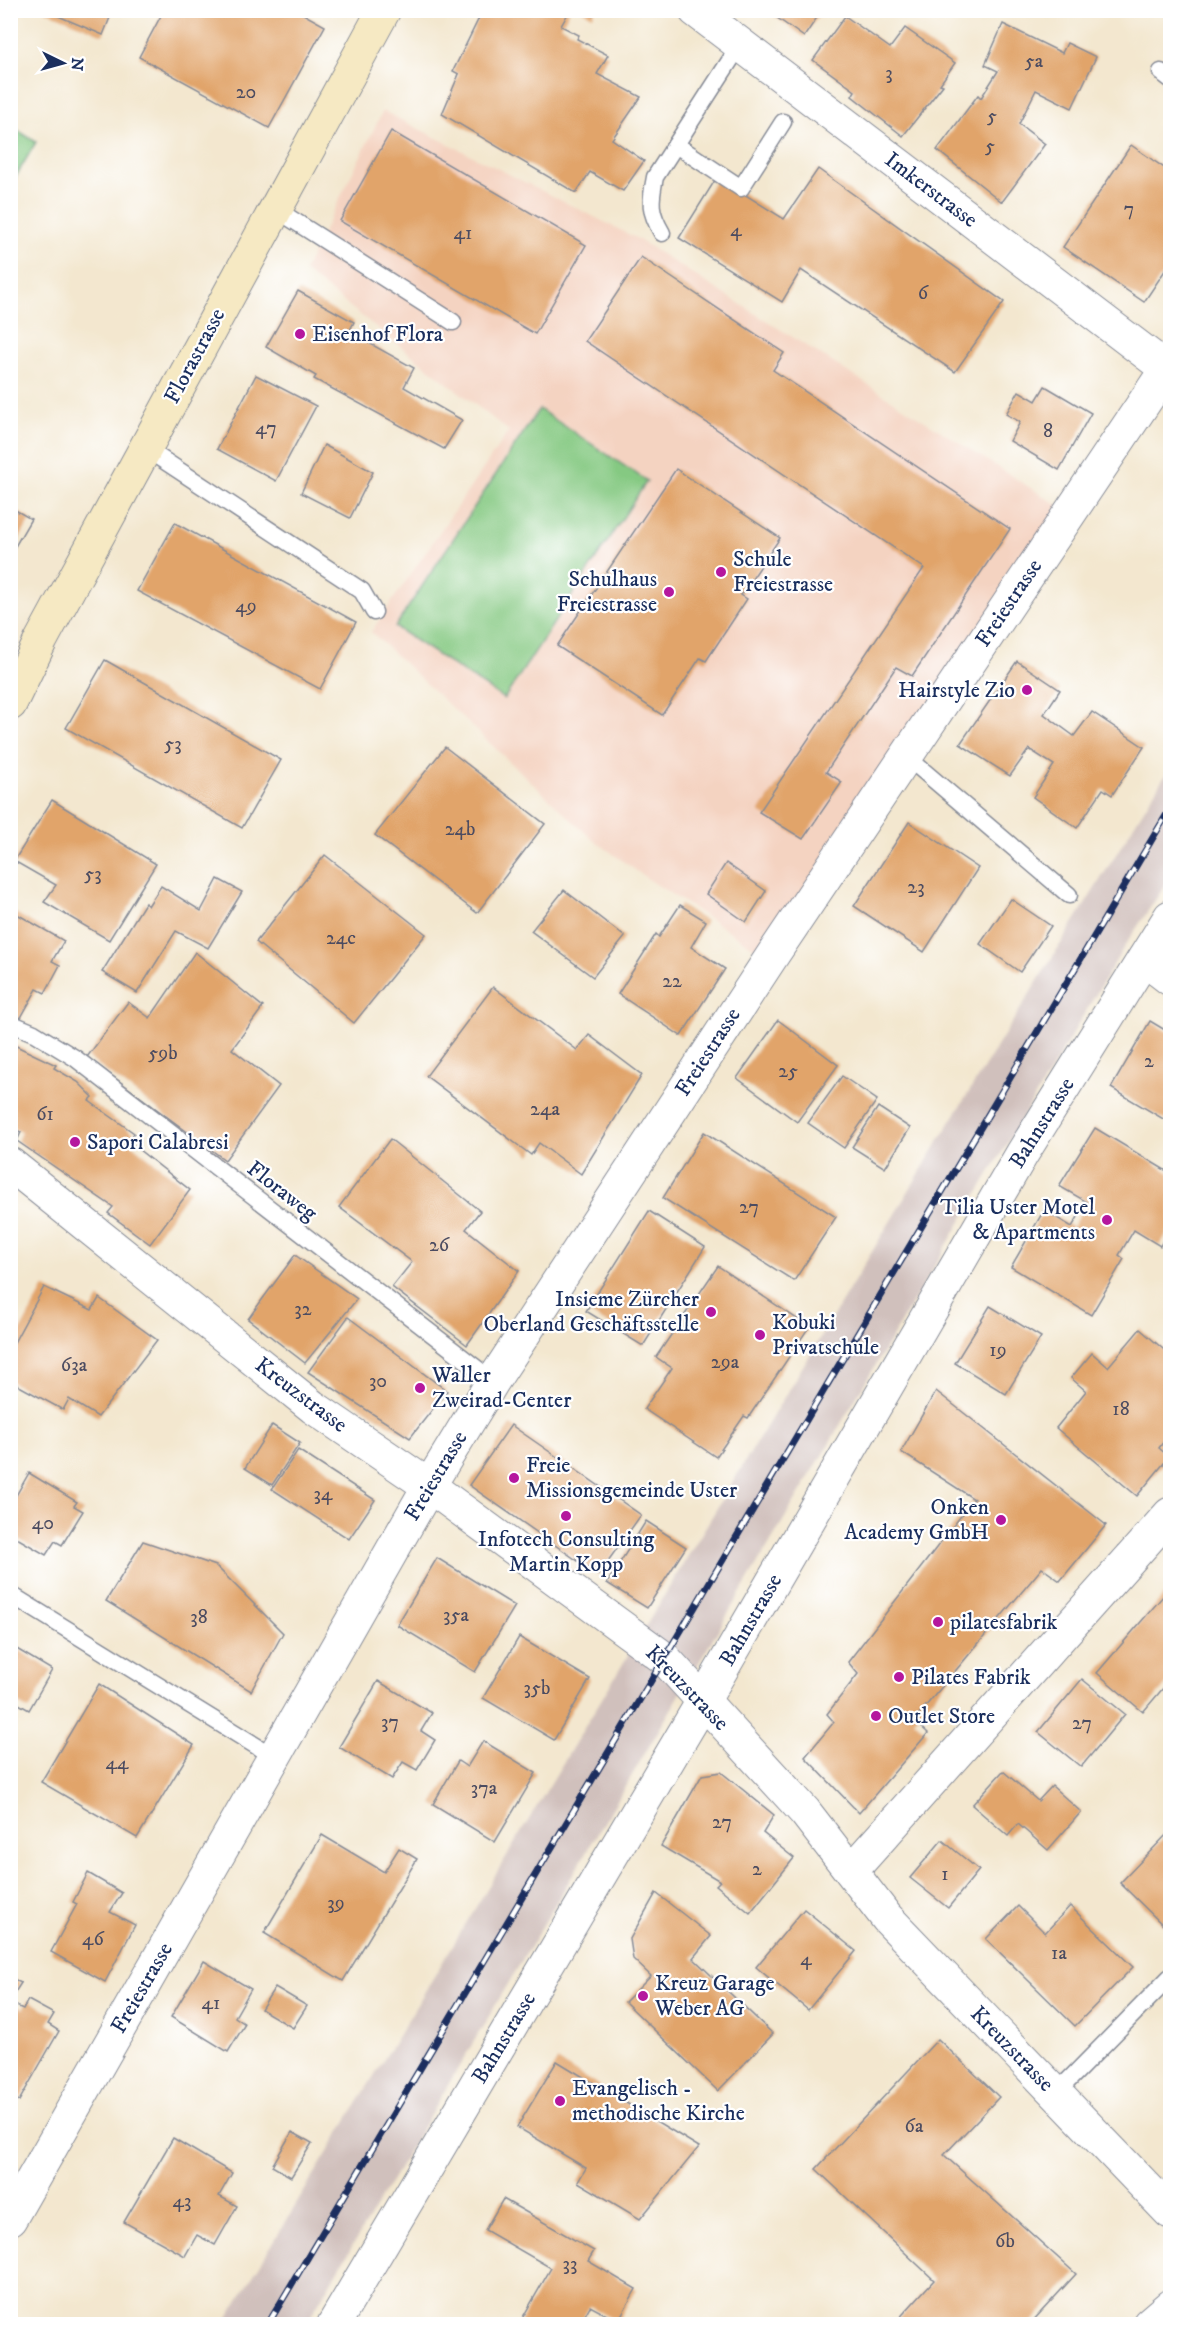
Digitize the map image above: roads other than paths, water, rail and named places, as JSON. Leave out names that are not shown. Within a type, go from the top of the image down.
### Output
[{"type":"main road","name":"Florastrasse","points":[[10,704],[41,640],[274,208],[384,10]]},
{"type":"street","name":"Imkerstrasse","points":[[695,10],[1169,366]]},
{"type":"street","name":"Freiestrasse","points":[[10,2219],[429,1486],[493,1381],[774,953],[1169,366]]},
{"type":"street","name":"Bahnstrasse","points":[[334,2325],[702,1703],[1016,1164],[1170,917]]},
{"type":"street","points":[[1144,958],[1170,979]]},
{"type":"street","name":"Kreuzstrasse","points":[[10,1164],[313,1407],[429,1486],[664,1658],[702,1703],[805,1812],[887,1918],[1170,2212]]},
{"type":"street","points":[[851,1870],[1170,1514]]},
{"type":"street","points":[[1149,2325],[1170,2306]]},
{"type":"lane","points":[[662,233],[652,216],[651,199],[655,177],[740,45]]},
{"type":"lane","points":[[675,145],[741,188],[783,122]]},
{"type":"lane","points":[[274,208],[453,322]]},
{"type":"lane","points":[[145,448],[362,591],[374,612]]},
{"type":"lane","points":[[907,757],[1069,895]]},
{"type":"lane","name":"Floraweg","points":[[10,1023],[34,1033],[75,1058],[493,1381]]},
{"type":"lane","points":[[10,1594],[274,1757]]},
{"type":"lane","points":[[1055,2094],[1170,1977]]},
{"type":"railway","points":[[268,2324],[1170,809]]},
{"type":"place","name":"Eisenhof Flora","points":[[300,334]]},
{"type":"place","name":"Schule Freiestrasse","points":[[721,572]]},
{"type":"place","name":"Schulhaus Freiestrasse","points":[[669,592]]},
{"type":"place","name":"Hairstyle Zio","points":[[1027,690]]},
{"type":"place","name":"Sapori Calabresi","points":[[75,1142]]},
{"type":"place","name":"Tilia Uster Motel & Apartments","points":[[1107,1220]]},
{"type":"place","name":"Insieme Zürcher Oberland Geschäftsstelle","points":[[711,1312]]},
{"type":"place","name":"Kobuki Privatschule","points":[[760,1335]]},
{"type":"place","name":"Waller Zweirad-Center","points":[[420,1388]]},
{"type":"place","name":"Freie Missionsgemeinde Uster","points":[[514,1478]]},
{"type":"place","name":"Infotech Consulting Martin Kopp","points":[[566,1516]]},
{"type":"place","name":"Onken Academy GmbH","points":[[1001,1520]]},
{"type":"place","name":"pilatesfabrik","points":[[938,1622]]},
{"type":"place","name":"Pilates Fabrik","points":[[899,1677]]},
{"type":"place","name":"Outlet Store","points":[[876,1716]]},
{"type":"place","name":"Kreuz Garage Weber AG","points":[[643,1996]]},
{"type":"place","name":"Evangelisch - methodische Kirche","points":[[560,2101]]}]
